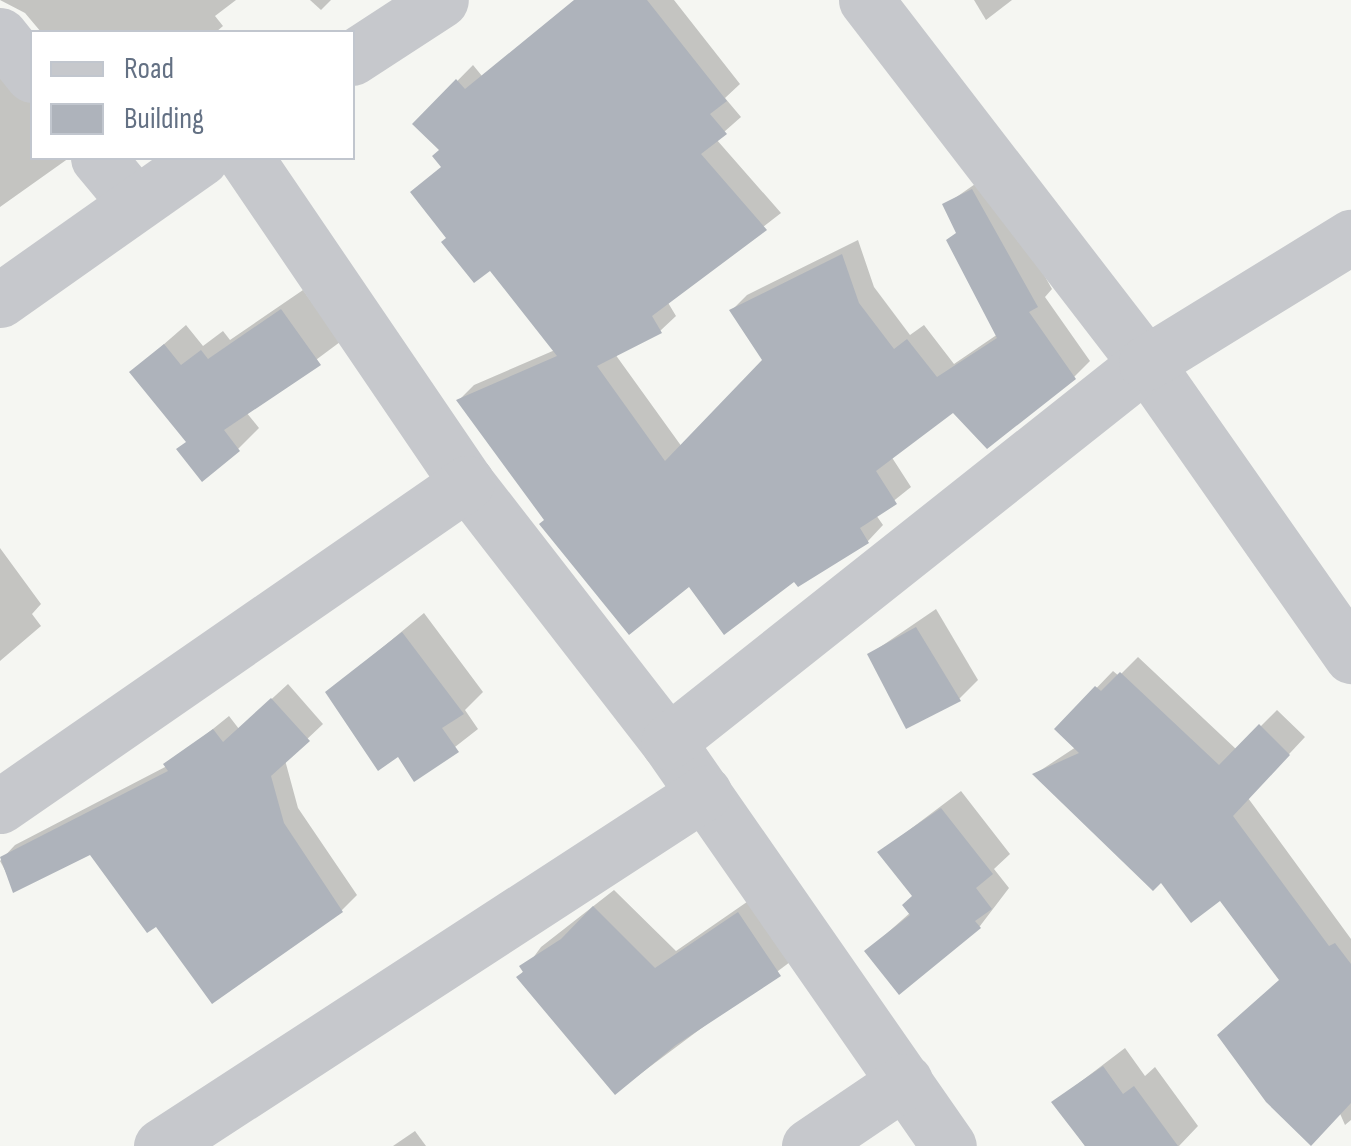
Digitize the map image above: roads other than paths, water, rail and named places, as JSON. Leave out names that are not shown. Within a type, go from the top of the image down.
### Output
[{"type":"street","points":[[355,56],[441,0]]},
{"type":"street","points":[[866,0],[1146,363],[1351,656]]},
{"type":"street","points":[[0,35],[30,72]]},
{"type":"street","points":[[100,160],[133,200]]},
{"type":"street","points":[[0,300],[133,200],[198,160]]},
{"type":"street","points":[[247,160],[467,484],[668,742],[949,1146]]},
{"type":"street","points":[[668,742],[1146,363],[1351,237]]},
{"type":"street","points":[[0,806],[467,484]]},
{"type":"street","points":[[161,1146],[704,793]]},
{"type":"street","points":[[809,1146],[905,1081]]}]
